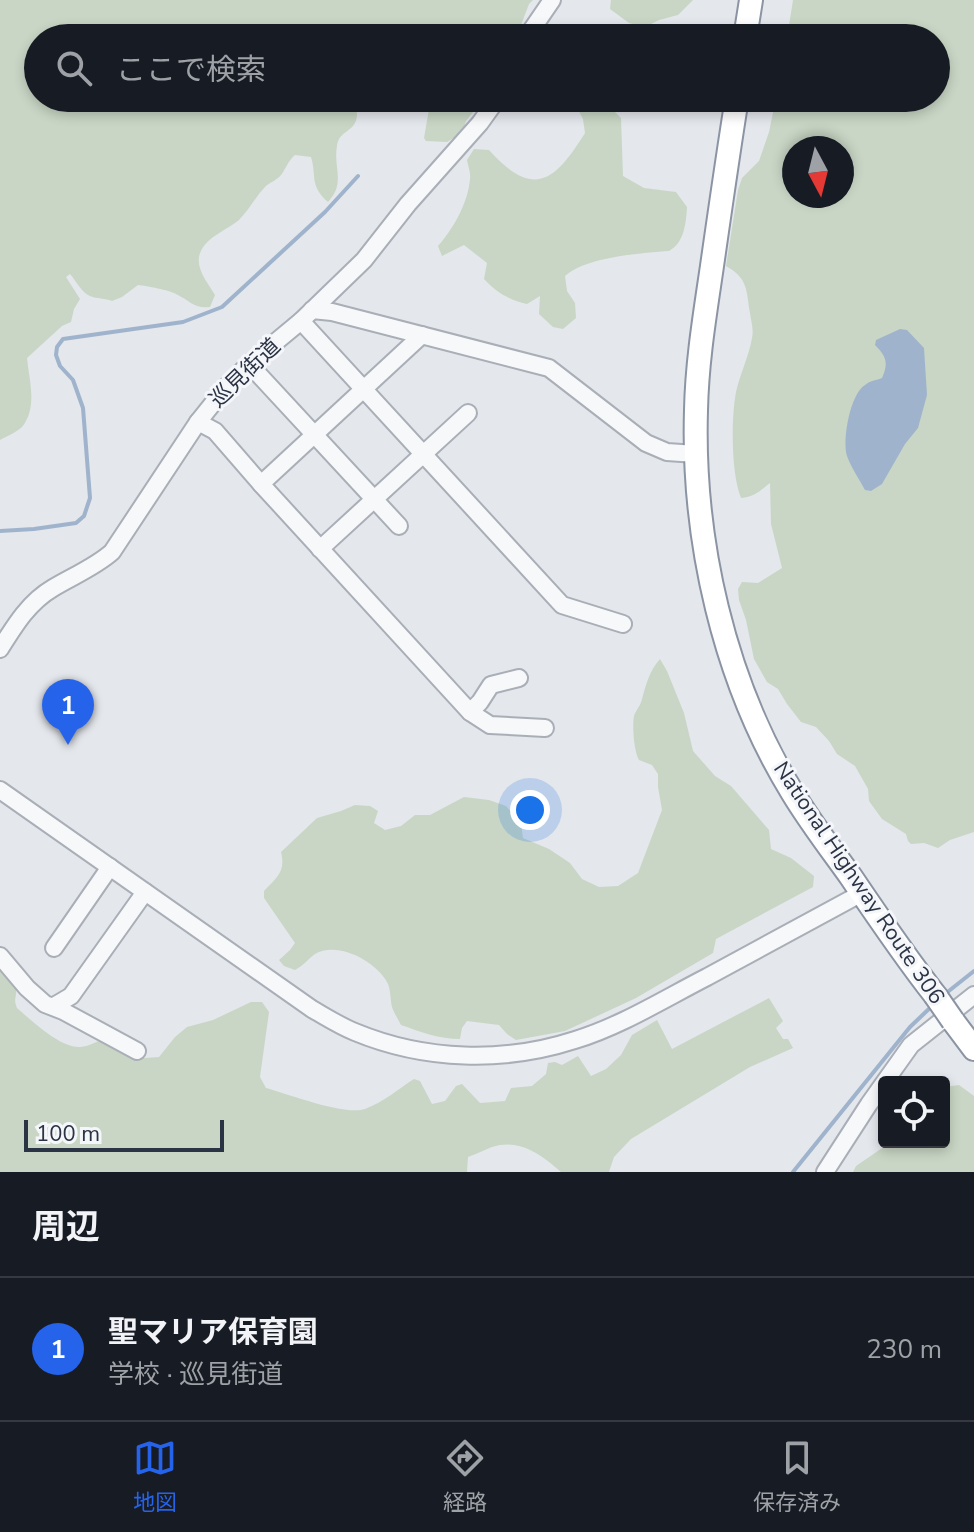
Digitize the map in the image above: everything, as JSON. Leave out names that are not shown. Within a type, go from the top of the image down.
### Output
[{"type":"highway","points":[[747,24],[751,0]]},
{"type":"highway","name":"National Highway Route 306","points":[[735,112],[701,338],[696,401],[696,454],[703,533],[714,597],[744,690],[772,757],[792,793],[974,1049]]},
{"type":"street","points":[[536,24],[552,0]]},
{"type":"street","name":"巡見街道","points":[[0,649],[25,611],[50,590],[112,552],[198,422],[226,387],[307,316],[364,260],[488,112]]},
{"type":"street","points":[[623,624],[562,605],[364,389],[307,316],[332,312],[549,368],[646,443],[667,452],[696,454]]},
{"type":"street","points":[[261,484],[422,335]]},
{"type":"street","points":[[249,364],[399,526]]},
{"type":"street","points":[[320,549],[468,413]]},
{"type":"street","points":[[198,422],[215,431],[468,710],[490,725],[545,728]]},
{"type":"street","points":[[468,710],[480,702],[491,685],[519,678]]},
{"type":"street","points":[[0,790],[290,995],[344,1027],[402,1048],[434,1053],[503,1055],[578,1040],[647,1009],[862,893]]},
{"type":"street","points":[[54,948],[110,867]]},
{"type":"street","points":[[54,1006],[71,996],[145,892]]},
{"type":"street","points":[[0,956],[45,1004],[137,1051]]},
{"type":"street","points":[[825,1172],[911,1045],[974,995]]},
{"type":"green space","points":[[0,0],[533,0],[521,24],[24,24],[24,112],[357,112],[357,115],[354,125],[338,141],[338,182],[328,202],[316,186],[311,157],[295,155],[281,175],[266,186],[239,220],[204,246],[199,263],[215,295],[210,307],[196,305],[168,291],[138,285],[112,301],[95,298],[84,292],[70,274],[66,277],[80,299],[71,322],[62,326],[27,358],[30,411],[22,427],[0,440]]},
{"type":"green space","points":[[611,0],[693,0],[678,15],[651,24],[629,23],[610,9]]},
{"type":"green space","points":[[793,0],[974,0],[974,832],[950,840],[938,848],[924,843],[911,844],[906,834],[882,819],[869,801],[868,789],[855,766],[837,754],[816,727],[801,722],[778,689],[767,682],[754,659],[738,589],[742,582],[758,583],[782,568],[771,524],[770,483],[754,495],[741,498],[738,487],[733,416],[736,392],[753,332],[743,281],[726,266],[738,190],[742,178],[759,161],[773,112],[950,112],[950,24],[789,24]]},
{"type":"green space","points":[[428,112],[473,112],[462,133],[447,142],[426,141]]},
{"type":"green space","points":[[579,112],[615,112],[621,118],[623,176],[644,188],[676,192],[687,207],[681,238],[669,251],[600,260],[565,276],[567,291],[575,303],[576,318],[563,329],[553,327],[539,314],[540,296],[527,304],[493,288],[484,279],[487,263],[464,245],[442,256],[438,246],[463,206],[470,179],[467,160],[474,149],[489,150],[519,175],[531,179],[543,178],[553,173],[574,150],[585,133]]},
{"type":"green space","points":[[660,659],[684,713],[693,751],[715,776],[731,786],[769,830],[771,849],[791,858],[814,876],[813,887],[716,939],[713,953],[636,998],[565,1031],[516,1040],[499,1025],[467,1021],[460,1039],[401,1025],[392,1007],[388,985],[381,974],[355,955],[324,951],[315,954],[295,970],[284,966],[279,960],[295,943],[264,898],[264,891],[281,869],[281,852],[317,818],[355,805],[370,806],[378,811],[374,823],[385,830],[401,826],[415,815],[430,815],[464,797],[489,800],[506,806],[521,823],[523,838],[549,849],[570,863],[582,879],[599,887],[618,886],[638,873],[662,810],[658,774],[652,765],[639,760],[633,721],[649,678]]},
{"type":"green space","points":[[0,967],[15,985],[17,1008],[55,1038],[80,1047],[99,1041],[144,1058],[159,1057],[187,1027],[213,1020],[251,1002],[262,1002],[269,1012],[260,1077],[266,1088],[344,1110],[372,1106],[414,1079],[420,1081],[432,1104],[445,1101],[456,1086],[462,1084],[480,1103],[505,1101],[511,1088],[532,1086],[546,1074],[548,1063],[562,1065],[578,1056],[591,1076],[606,1069],[621,1055],[632,1035],[657,1020],[672,1049],[769,998],[783,1021],[776,1028],[793,1048],[750,1067],[631,1139],[614,1157],[609,1172],[561,1172],[530,1150],[502,1145],[468,1157],[467,1172],[0,1172]]},
{"type":"green space","points":[[959,1085],[974,1096],[974,1172],[853,1172],[856,1166],[882,1148],[950,1148],[950,1086]]},
{"type":"water","points":[[900,329],[907,330],[924,348],[927,395],[918,428],[882,484],[871,491],[865,490],[847,456],[848,418],[860,390],[869,382],[882,378],[884,373],[885,360],[875,345],[876,340]]},
{"type":"waterway","points":[[0,531],[76,523],[84,516],[90,498],[83,408],[73,380],[60,366],[56,355],[63,339],[183,322],[222,307],[325,212],[358,176]]},
{"type":"waterway","points":[[945,994],[974,971]]},
{"type":"waterway","points":[[793,1172],[910,1027],[932,1006]]},
{"type":"place","name":"聖マリア保育園","points":[[68,745]]}]
